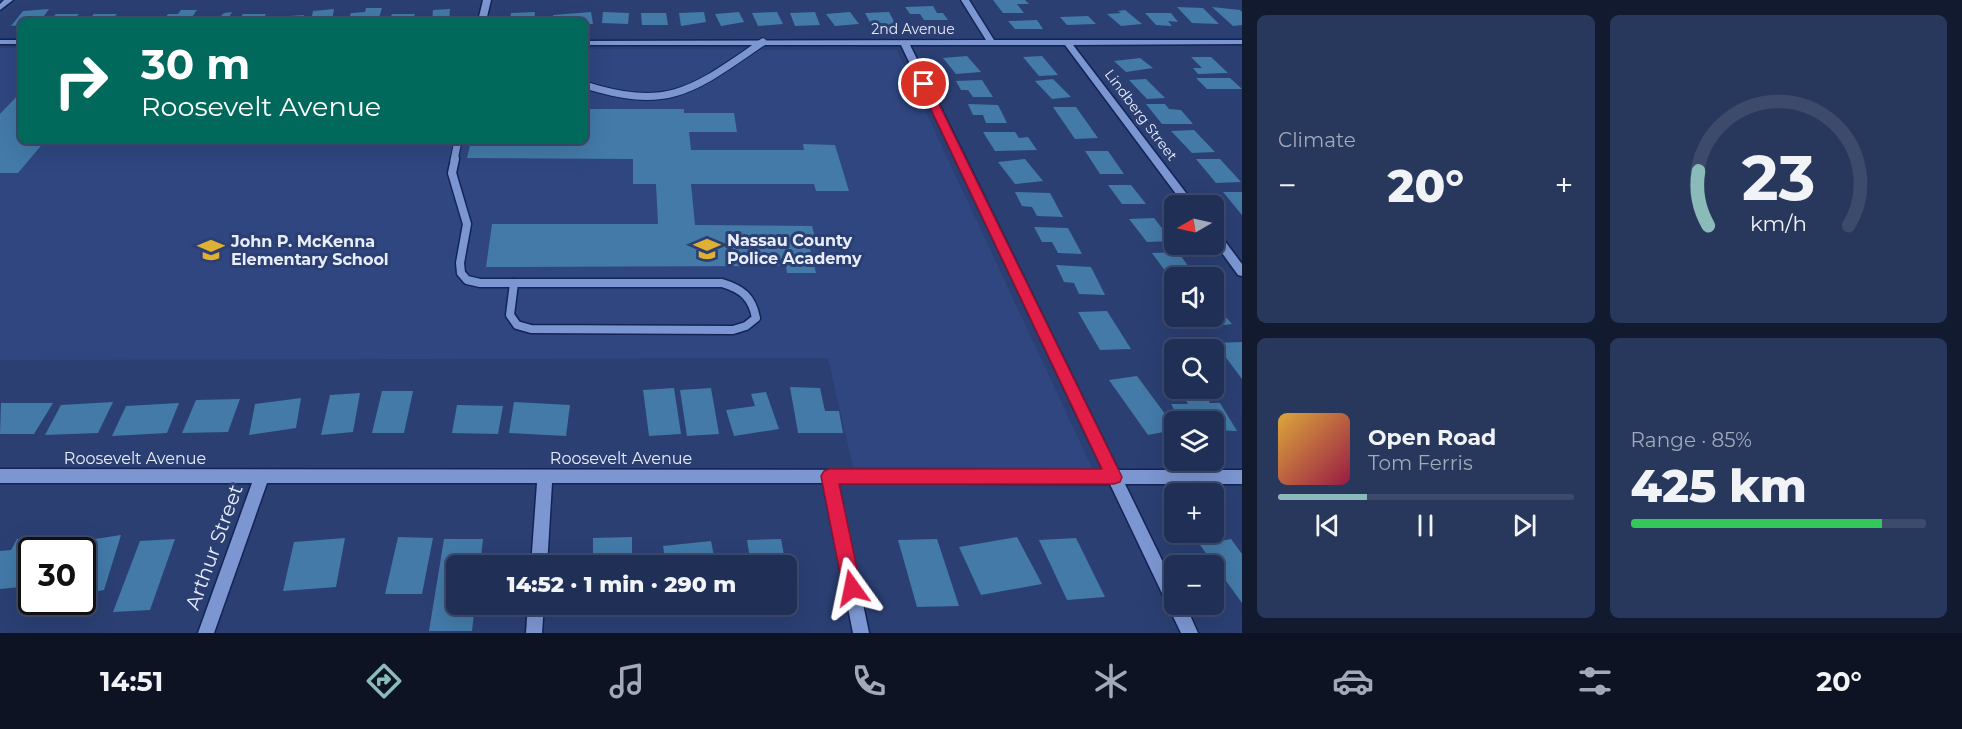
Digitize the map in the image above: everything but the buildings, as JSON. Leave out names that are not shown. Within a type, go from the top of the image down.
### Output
[{"type":"street","points":[[0,9],[9,0]]},
{"type":"street","points":[[483,18],[487,0]]},
{"type":"street","points":[[965,0],[992,42]]},
{"type":"street","points":[[0,42],[18,42]]},
{"type":"street","points":[[904,42],[1164,580]]},
{"type":"street","name":"Lindberg Street","points":[[1067,42],[1183,195]]},
{"type":"street","points":[[1230,42],[1242,53]]},
{"type":"street","name":"2nd Avenue","points":[[588,43],[1242,42]]},
{"type":"street","points":[[1224,248],[1242,272]]},
{"type":"street","name":"Roosevelt Avenue","points":[[0,476],[1242,477]]},
{"type":"street","name":"Arthur Street","points":[[206,633],[262,476]]},
{"type":"street","points":[[540,555],[545,476]]},
{"type":"street","points":[[829,476],[861,633]]},
{"type":"street","points":[[534,633],[535,615]]},
{"type":"street","points":[[1181,615],[1190,633]]},
{"type":"lane","points":[[588,86],[610,95],[639,98],[672,96],[699,84],[763,42]]},
{"type":"lane","points":[[457,144],[452,173],[467,224],[460,263],[461,273],[467,280],[480,283],[514,283],[722,284],[745,293],[754,303],[756,318],[746,326],[733,330],[531,329],[517,325],[510,315],[514,283]]},
{"type":"shaded area","name":"Nassau County Police Academy","points":[[0,48],[18,48],[18,144],[588,144],[588,49],[897,50],[1092,468],[853,467],[828,358],[0,360]]},
{"type":"place","name":"Nassau County Police Academy","points":[[707,249]]},
{"type":"place","name":"John P. McKenna Elementary School","points":[[211,250]]},
{"type":"route","points":[[852,588],[829,476],[1114,477],[924,84]]}]
